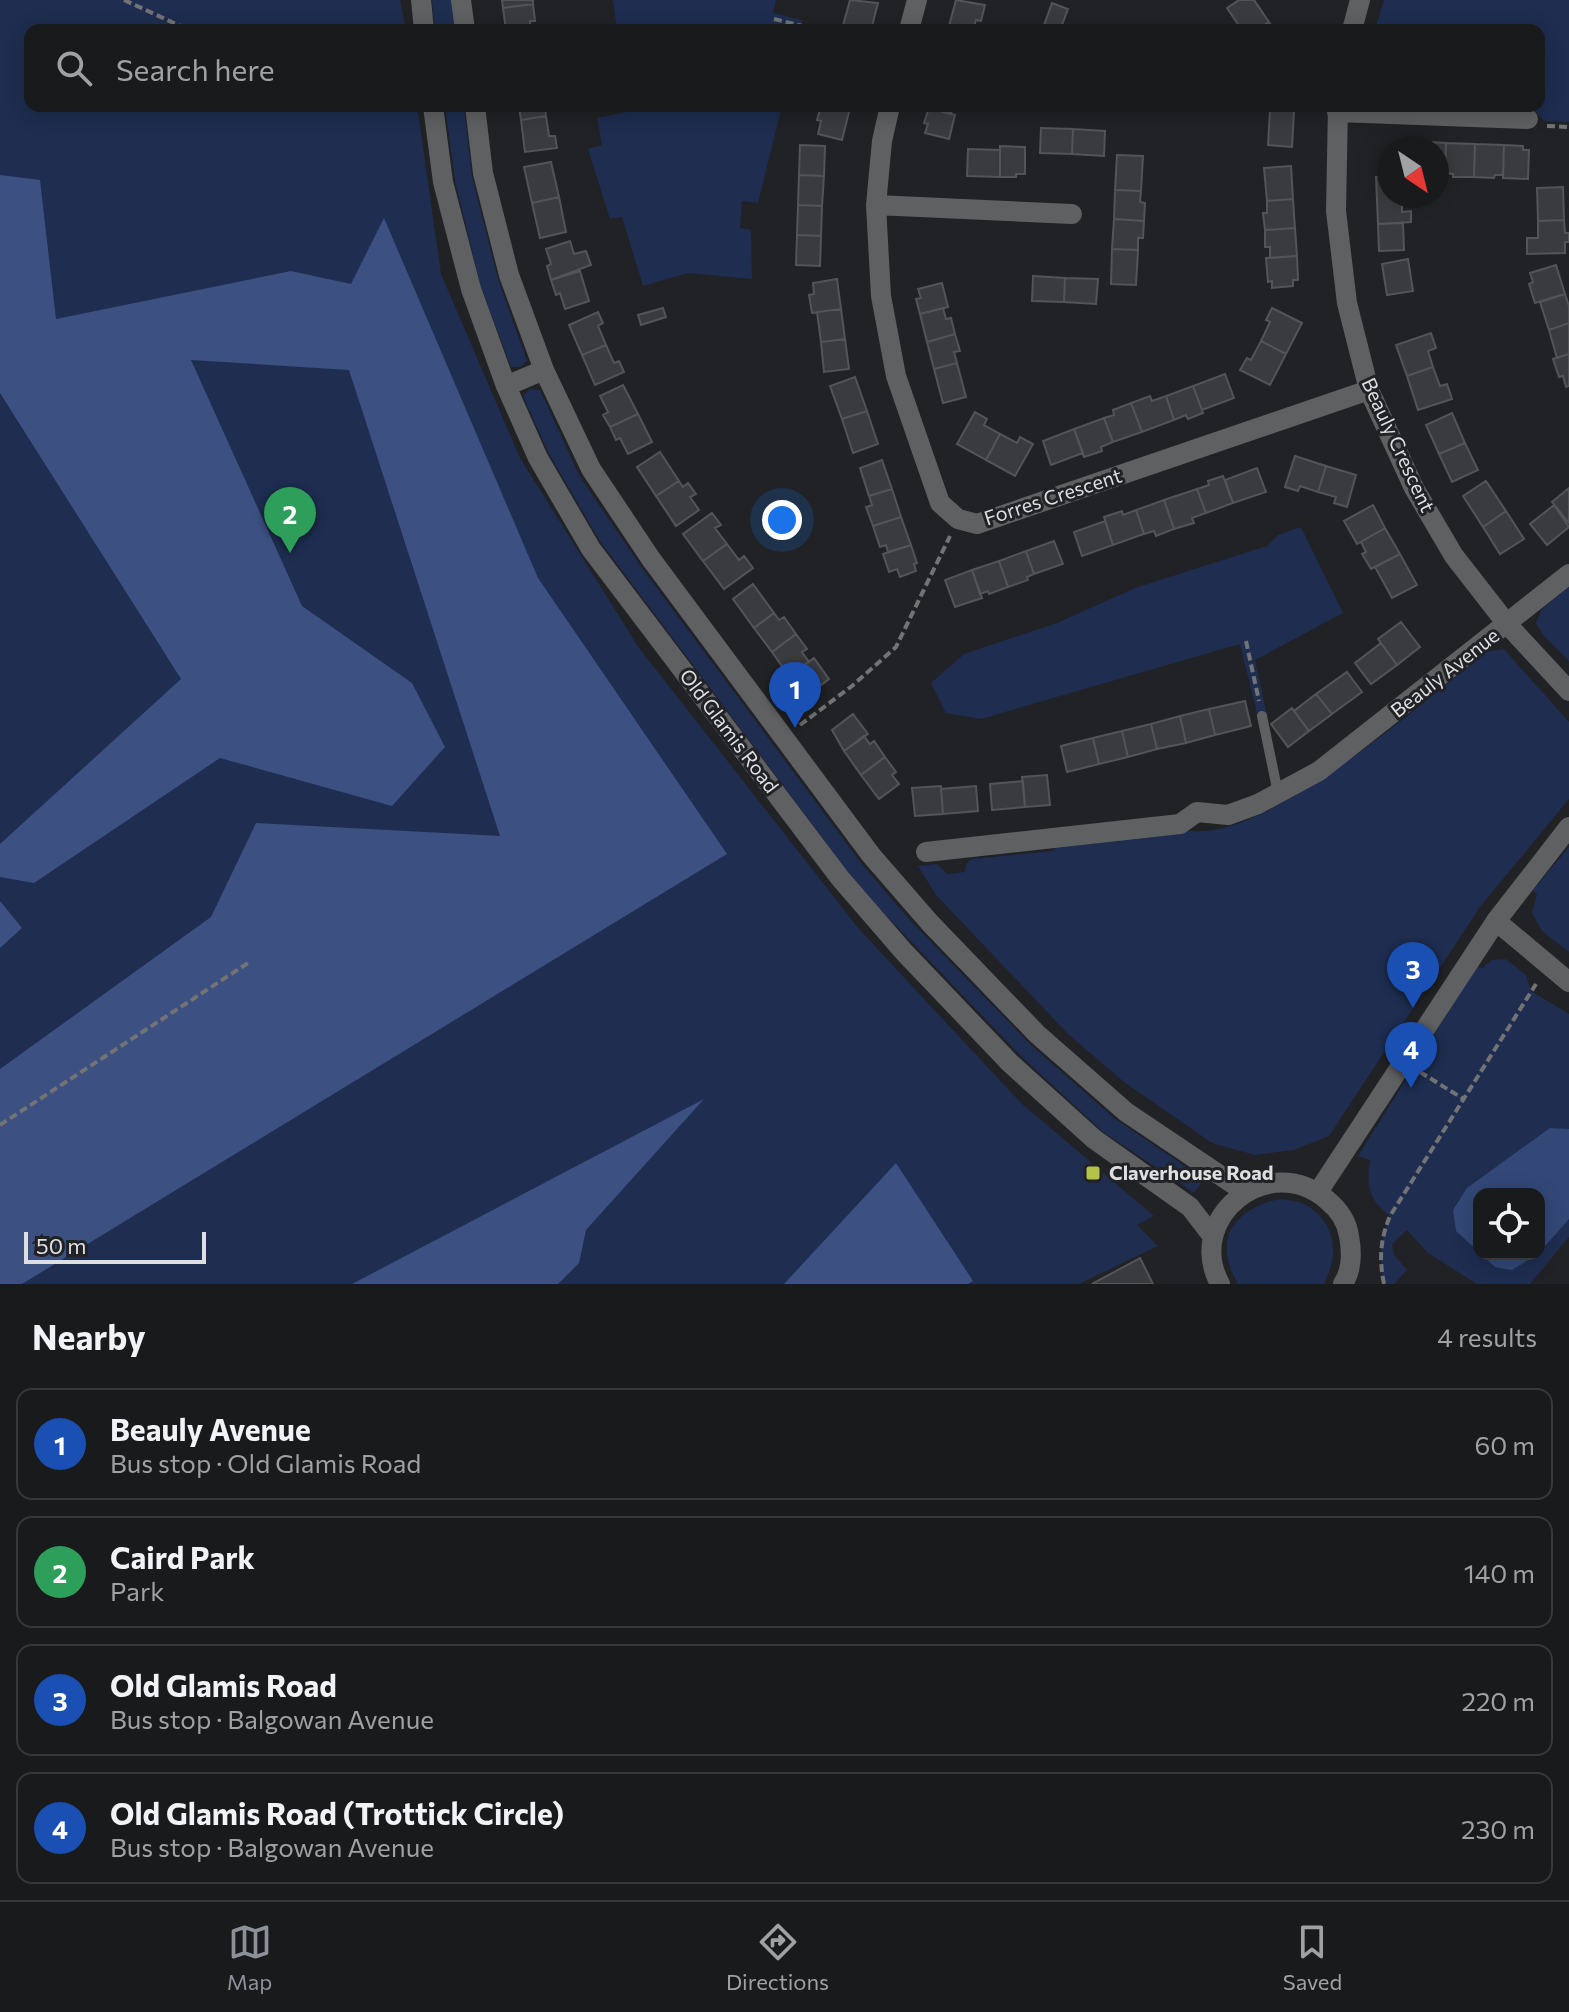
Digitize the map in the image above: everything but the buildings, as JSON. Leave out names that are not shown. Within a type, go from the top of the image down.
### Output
[{"type":"street","points":[[421,0],[423,24]]},
{"type":"street","points":[[461,0],[464,24]]},
{"type":"street","points":[[911,24],[917,0]]},
{"type":"street","points":[[1354,24],[1360,0]]},
{"type":"street","name":"Old Glamis Road","points":[[434,112],[443,182],[471,289],[506,386],[538,458],[591,549],[840,878],[904,952],[1010,1063],[1094,1139],[1190,1207],[1213,1237]]},
{"type":"street","name":"Old Glamis Road","points":[[476,112],[483,173],[509,275],[544,370],[591,469],[651,559],[871,855],[930,923],[1037,1034],[1126,1112],[1245,1192]]},
{"type":"street","name":"Forres Crescent","points":[[889,112],[882,141],[876,205],[881,296],[896,376],[940,503],[958,519],[977,524],[1369,390]]},
{"type":"street","name":"Beauly Crescent","points":[[1338,112],[1336,211],[1347,303],[1369,390],[1414,488],[1454,556],[1507,624],[1569,691]]},
{"type":"street","points":[[1395,112],[1528,119]]},
{"type":"street","points":[[876,205],[1072,214]]},
{"type":"street","points":[[506,386],[544,370]]},
{"type":"street","name":"Beauly Avenue","points":[[926,852],[1180,824],[1197,812],[1228,815],[1319,771],[1569,574]]},
{"type":"street","points":[[1318,1192],[1496,921],[1569,827]]},
{"type":"street","points":[[952,849],[955,871]]},
{"type":"street","points":[[1496,921],[1569,982]]},
{"type":"street","points":[[1220,1284],[1211,1257],[1213,1237],[1224,1211],[1245,1192],[1267,1183],[1293,1183],[1318,1192],[1336,1208],[1348,1229],[1352,1254],[1343,1284]]},
{"type":"lane","points":[[1262,716],[1278,793]]},
{"type":"path","points":[[124,0],[176,24]]},
{"type":"path","points":[[774,19],[794,24]]},
{"type":"path","points":[[783,738],[852,686],[896,647],[958,519]]},
{"type":"path","points":[[1246,641],[1262,716]]},
{"type":"path","points":[[0,1125],[248,963]]},
{"type":"path","points":[[1384,1284],[1379,1262],[1383,1233],[1390,1216],[1548,964]]},
{"type":"path","points":[[1404,1061],[1462,1098]]},
{"type":"shaded area","points":[[0,0],[400,0],[405,24],[24,24],[24,112],[418,112],[441,274],[520,458],[639,648],[859,929],[1021,1103],[1154,1216],[1137,1225],[1158,1246],[1079,1284],[0,1284]]},
{"type":"shaded area","points":[[432,0],[452,0],[455,24],[434,24]]},
{"type":"shaded area","points":[[613,0],[776,0],[773,13],[803,20],[802,24],[616,24]]},
{"type":"shaded area","points":[[1384,0],[1569,0],[1569,122],[1544,121],[1536,112],[1545,112],[1545,24],[1377,24]]},
{"type":"shaded area","points":[[446,112],[465,112],[472,177],[498,279],[527,361],[520,367],[511,367],[480,284],[455,180]]},
{"type":"shaded area","points":[[627,112],[781,112],[758,203],[742,201],[740,228],[751,230],[752,279],[688,273],[643,286],[622,217],[610,219],[588,149],[602,145],[597,118]]},
{"type":"shaded area","points":[[0,175],[40,180],[56,319],[291,271],[351,284],[384,218],[538,578],[727,854],[22,1284],[0,1284],[0,1069],[211,917],[256,823],[500,836],[349,370],[191,360],[302,606],[412,683],[445,747],[392,806],[220,758],[34,883],[0,877],[0,844],[181,679],[0,393]]},
{"type":"shaded area","points":[[530,389],[540,390],[580,477],[642,568],[861,863],[908,918],[1031,1045],[1114,1118],[1204,1179],[1194,1193],[1102,1131],[1020,1055],[848,872],[600,541],[548,452],[523,396]]},
{"type":"shaded area","points":[[1301,527],[1343,613],[1255,660],[1267,715],[1258,717],[1240,644],[981,719],[946,713],[931,683],[964,654],[1057,623],[1135,588],[1267,546],[1278,535]]},
{"type":"shaded area","points":[[1569,587],[1569,661],[1544,636],[1536,623],[1542,609]]},
{"type":"shaded area","points":[[1504,649],[1569,722],[1569,799],[1480,907],[1329,1136],[1294,1150],[1255,1155],[1212,1143],[1124,1082],[1068,1034],[936,895],[918,866],[937,864],[947,874],[965,872],[966,864],[972,859],[1052,851],[1059,845],[1218,829],[1256,816],[1298,794],[1342,765],[1486,652]]},
{"type":"shaded area","points":[[1569,847],[1569,952],[1542,931],[1532,913],[1537,894],[1533,890]]},
{"type":"shaded area","points":[[0,901],[22,928],[0,948]]},
{"type":"shaded area","points":[[1506,959],[1526,975],[1531,991],[1569,1014],[1569,1237],[1530,1284],[1477,1284],[1428,1253],[1407,1230],[1392,1244],[1394,1255],[1407,1270],[1394,1284],[1384,1284],[1381,1250],[1390,1216],[1373,1198],[1368,1178],[1370,1160],[1358,1156],[1477,966],[1482,968],[1492,960]]},
{"type":"shaded area","points":[[704,1099],[586,1230],[579,1263],[558,1284],[352,1284]]},
{"type":"shaded area","points":[[1550,1128],[1569,1129],[1569,1219],[1545,1246],[1545,1188],[1473,1188],[1473,1247],[1456,1231],[1453,1210],[1467,1188]]},
{"type":"shaded area","points":[[896,1163],[973,1281],[968,1284],[784,1284]]},
{"type":"shaded area","points":[[1280,1199],[1306,1205],[1316,1212],[1329,1230],[1332,1262],[1324,1284],[1238,1284],[1227,1253],[1227,1240],[1232,1228],[1250,1210]]},
{"type":"shaded area","points":[[1487,1260],[1528,1260],[1512,1270],[1495,1267]]},
{"type":"place","name":"Caird Park","points":[[290,553]]},
{"type":"place","name":"Beauly Avenue","points":[[795,728]]},
{"type":"place","name":"Old Glamis Road","points":[[1413,1008]]},
{"type":"place","name":"Old Glamis Road (Trottick Circle)","points":[[1411,1088]]},
{"type":"place","name":"Claverhouse Road","points":[[1093,1173]]}]
